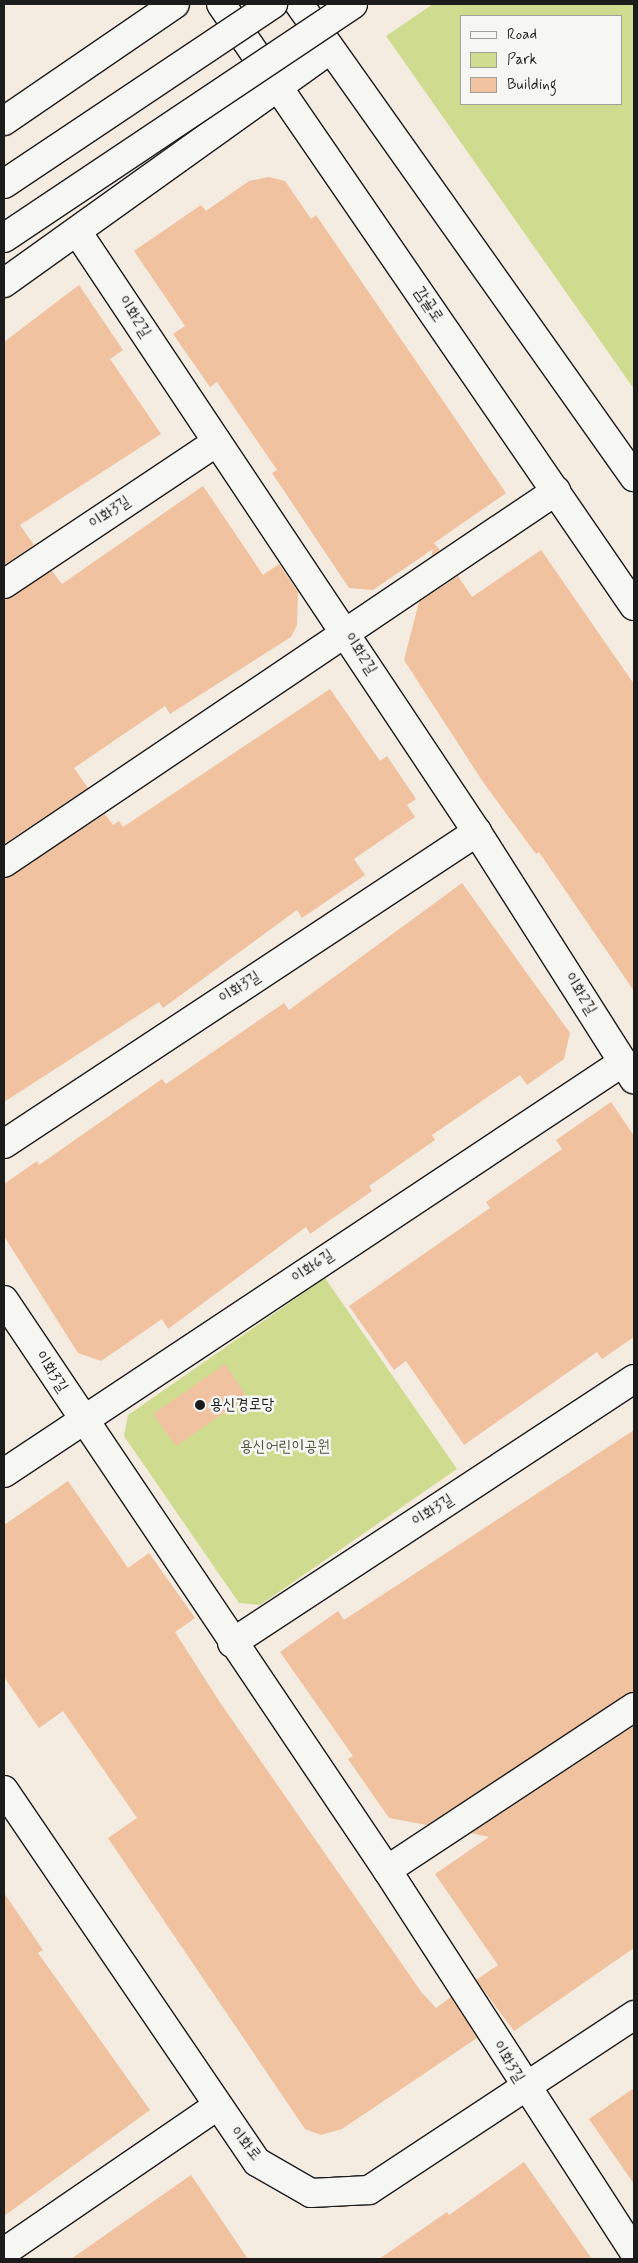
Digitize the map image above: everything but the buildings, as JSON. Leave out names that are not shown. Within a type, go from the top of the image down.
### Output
[{"type":"street","points":[[4,121],[175,4]]},
{"type":"street","name":"감골로","points":[[221,4],[634,606]]},
{"type":"street","points":[[4,184],[272,4]]},
{"type":"street","points":[[299,4],[634,477]]},
{"type":"street","points":[[4,238],[353,4]]},
{"type":"street","points":[[4,283],[78,233],[330,50]]},
{"type":"street","name":"이화2길","points":[[78,233],[348,635],[477,832],[628,1070]]},
{"type":"street","name":"이화3길","points":[[4,584],[217,442]]},
{"type":"street","points":[[4,863],[348,635],[556,491]]},
{"type":"street","name":"이화3길","points":[[4,1144],[477,832]]},
{"type":"street","name":"이화6길","points":[[4,1473],[82,1420],[628,1070]]},
{"type":"street","name":"이화3길","points":[[4,1300],[232,1644],[387,1870],[525,2089],[634,2252]]},
{"type":"street","name":"이화3길","points":[[232,1644],[634,1379]]},
{"type":"street","points":[[387,1870],[634,1708]]},
{"type":"street","name":"이화로","points":[[4,1790],[216,2107],[265,2166],[311,2193],[369,2190],[634,2016]]},
{"type":"street","points":[[4,2252],[216,2107]]},
{"type":"green space","points":[[433,4],[634,4],[634,389],[386,36]]},
{"type":"green space","name":"용신어린이공원","points":[[325,1278],[457,1469],[260,1605],[239,1603],[124,1436],[128,1415]]},
{"type":"place","name":"용신경로당","points":[[200,1405]]}]
